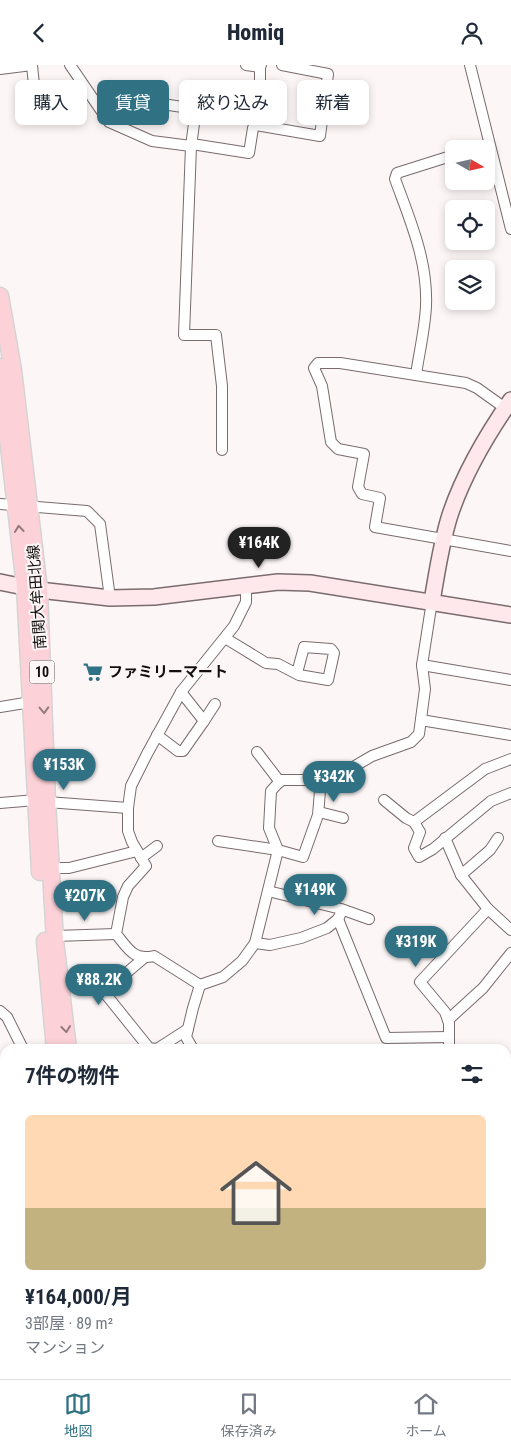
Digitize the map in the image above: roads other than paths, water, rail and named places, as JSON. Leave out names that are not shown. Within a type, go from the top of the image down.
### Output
[{"type":"main road","name":"南関大牟田北線","points":[[0,297],[13,370],[15,505]]},
{"type":"main road","name":"南関大牟田北線","points":[[0,367],[15,505],[32,588],[45,942],[54,1044]]},
{"type":"main road","name":"南関大牟田北線","points":[[32,588],[31,702],[41,801],[51,868],[55,936],[67,1044]]},
{"type":"street","points":[[0,69],[32,65],[34,80]]},
{"type":"street","points":[[70,65],[80,80]]},
{"type":"street","points":[[246,65],[260,66],[260,80]]},
{"type":"street","points":[[116,125],[152,141],[249,153],[252,128],[256,125],[320,136],[328,74],[282,65]]},
{"type":"street","points":[[470,65],[488,140]]},
{"type":"street","points":[[87,91],[97,104]]},
{"type":"street","points":[[169,105],[196,109],[192,145],[184,335],[216,335],[222,387],[222,450]]},
{"type":"street","points":[[416,375],[426,306],[425,280],[416,234],[394,179],[397,173],[445,158]]},
{"type":"street","points":[[495,167],[511,229]]},
{"type":"street","points":[[200,985],[223,977],[242,961],[255,943],[278,850],[269,828],[271,791],[282,781],[321,779],[342,773],[372,756],[411,742],[418,733],[425,689],[422,665],[432,601],[444,539],[450,515],[466,473],[508,404],[466,383],[340,363],[318,363],[314,368],[322,385],[331,442],[338,449],[364,454],[358,487],[362,494],[380,498],[375,527],[444,539],[511,551]]},
{"type":"street","points":[[15,505],[87,511],[100,524],[110,599]]},
{"type":"street","points":[[0,582],[110,599],[154,597],[278,582],[310,583],[511,615]]},
{"type":"street","points":[[144,958],[133,954],[116,934],[122,897],[128,886],[146,866],[128,831],[128,808],[131,786],[181,692],[234,626],[246,602],[246,585]]},
{"type":"street","points":[[225,638],[266,663],[278,663],[296,673]]},
{"type":"street","points":[[422,665],[511,680]]},
{"type":"street","points":[[181,692],[204,721]]},
{"type":"street","points":[[0,707],[31,702]]},
{"type":"street","points":[[157,735],[178,751],[182,751],[216,704]]},
{"type":"street","points":[[420,720],[511,735]]},
{"type":"street","points":[[257,752],[280,782]]},
{"type":"street","points":[[414,822],[485,769],[511,759]]},
{"type":"street","points":[[218,841],[278,850],[303,857],[319,812],[321,779]]},
{"type":"street","points":[[384,800],[406,818],[414,822],[420,832],[414,848],[419,857],[433,849],[491,801],[511,793]]},
{"type":"street","points":[[0,803],[41,801],[128,808]]},
{"type":"street","points":[[319,812],[343,818]]},
{"type":"street","points":[[445,838],[460,875],[488,909],[511,930]]},
{"type":"street","points":[[460,875],[490,850],[498,838]]},
{"type":"street","points":[[51,868],[69,868],[139,854],[157,846]]},
{"type":"street","points":[[268,891],[340,914],[369,919]]},
{"type":"street","points":[[449,1044],[448,1020],[445,1012],[420,981],[488,909]]},
{"type":"street","points":[[255,943],[270,945],[301,938],[327,929],[340,914]]},
{"type":"street","points":[[340,914],[386,1038],[449,1037]]},
{"type":"street","points":[[55,936],[116,934]]},
{"type":"street","points":[[448,1020],[483,988],[511,953]]},
{"type":"street","points":[[146,1044],[104,992],[144,958],[154,956],[200,985]]},
{"type":"street","points":[[190,1044],[186,1037],[200,985]]},
{"type":"street","points":[[0,1011],[7,1017],[20,1044]]},
{"type":"street","points":[[165,1044],[188,1029]]},
{"type":"place","name":"ファミリーマート","points":[[93,672]]}]
